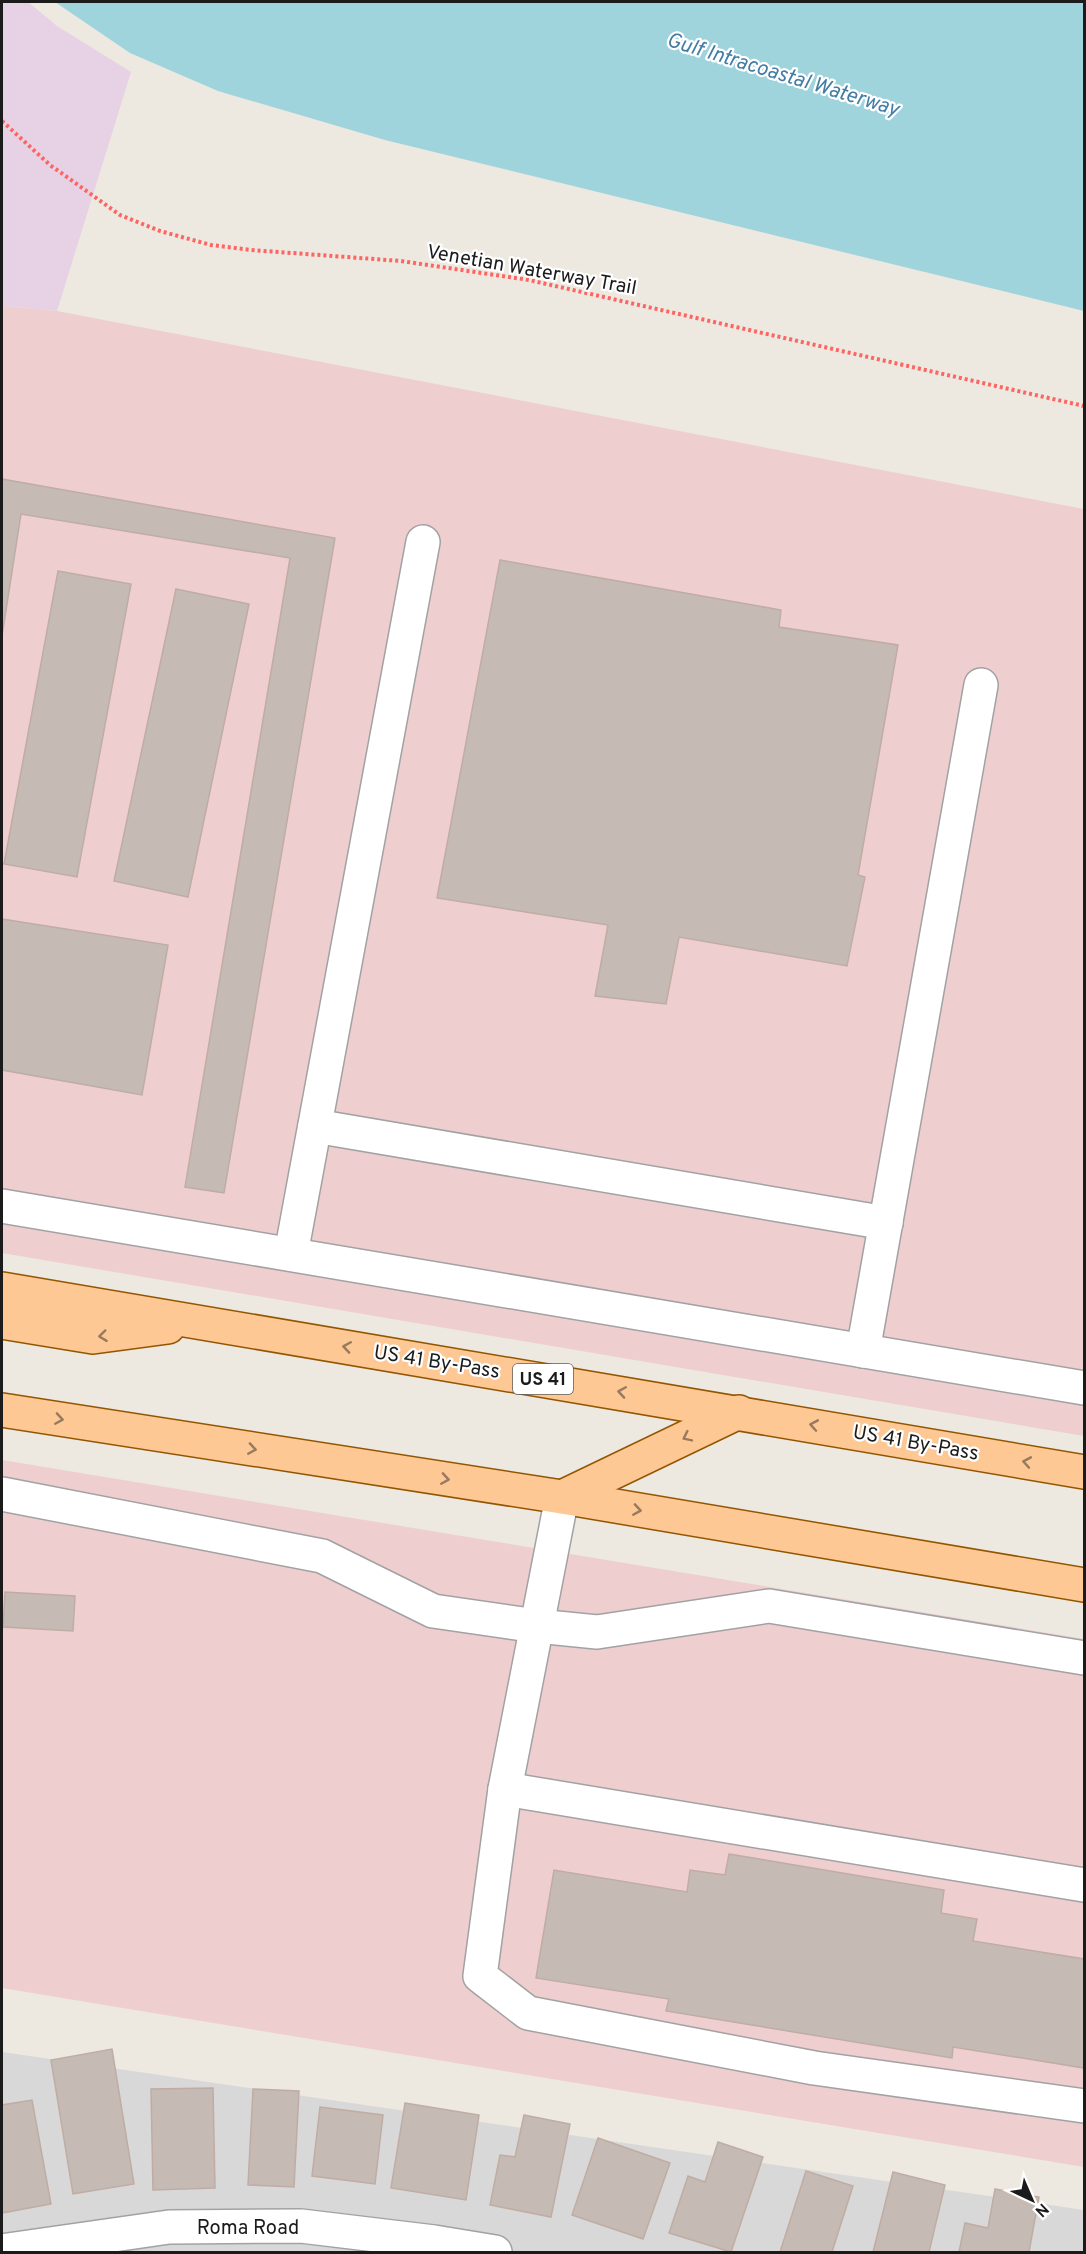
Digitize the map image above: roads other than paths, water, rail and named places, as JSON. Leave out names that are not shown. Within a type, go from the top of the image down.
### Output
[{"type":"main road","name":"US 41 By-Pass","points":[[2,1289],[1084,1472]]},
{"type":"main road","points":[[2,1322],[93,1337],[202,1323]]},
{"type":"main road","points":[[2,1410],[562,1497],[1084,1585]]},
{"type":"main road","points":[[562,1497],[739,1412]]},
{"type":"street","points":[[291,1254],[423,542]]},
{"type":"street","points":[[863,1351],[981,685]]},
{"type":"street","points":[[315,1126],[886,1223]]},
{"type":"street","points":[[2,1206],[1084,1388]]},
{"type":"street","points":[[2,1494],[322,1556],[433,1611],[597,1632],[769,1606],[1084,1658]]},
{"type":"street","points":[[562,1497],[505,1789],[480,1976],[528,2013],[814,2068],[1084,2106]]},
{"type":"street","points":[[505,1789],[1084,1885]]},
{"type":"street","name":"Roma Road","points":[[2,2251],[169,2228],[301,2226],[434,2242],[495,2253]]},
{"type":"water","name":"Gulf Intracoastal Waterway","points":[[55,2],[1084,2],[1084,311],[385,140],[218,91],[130,53]]}]
